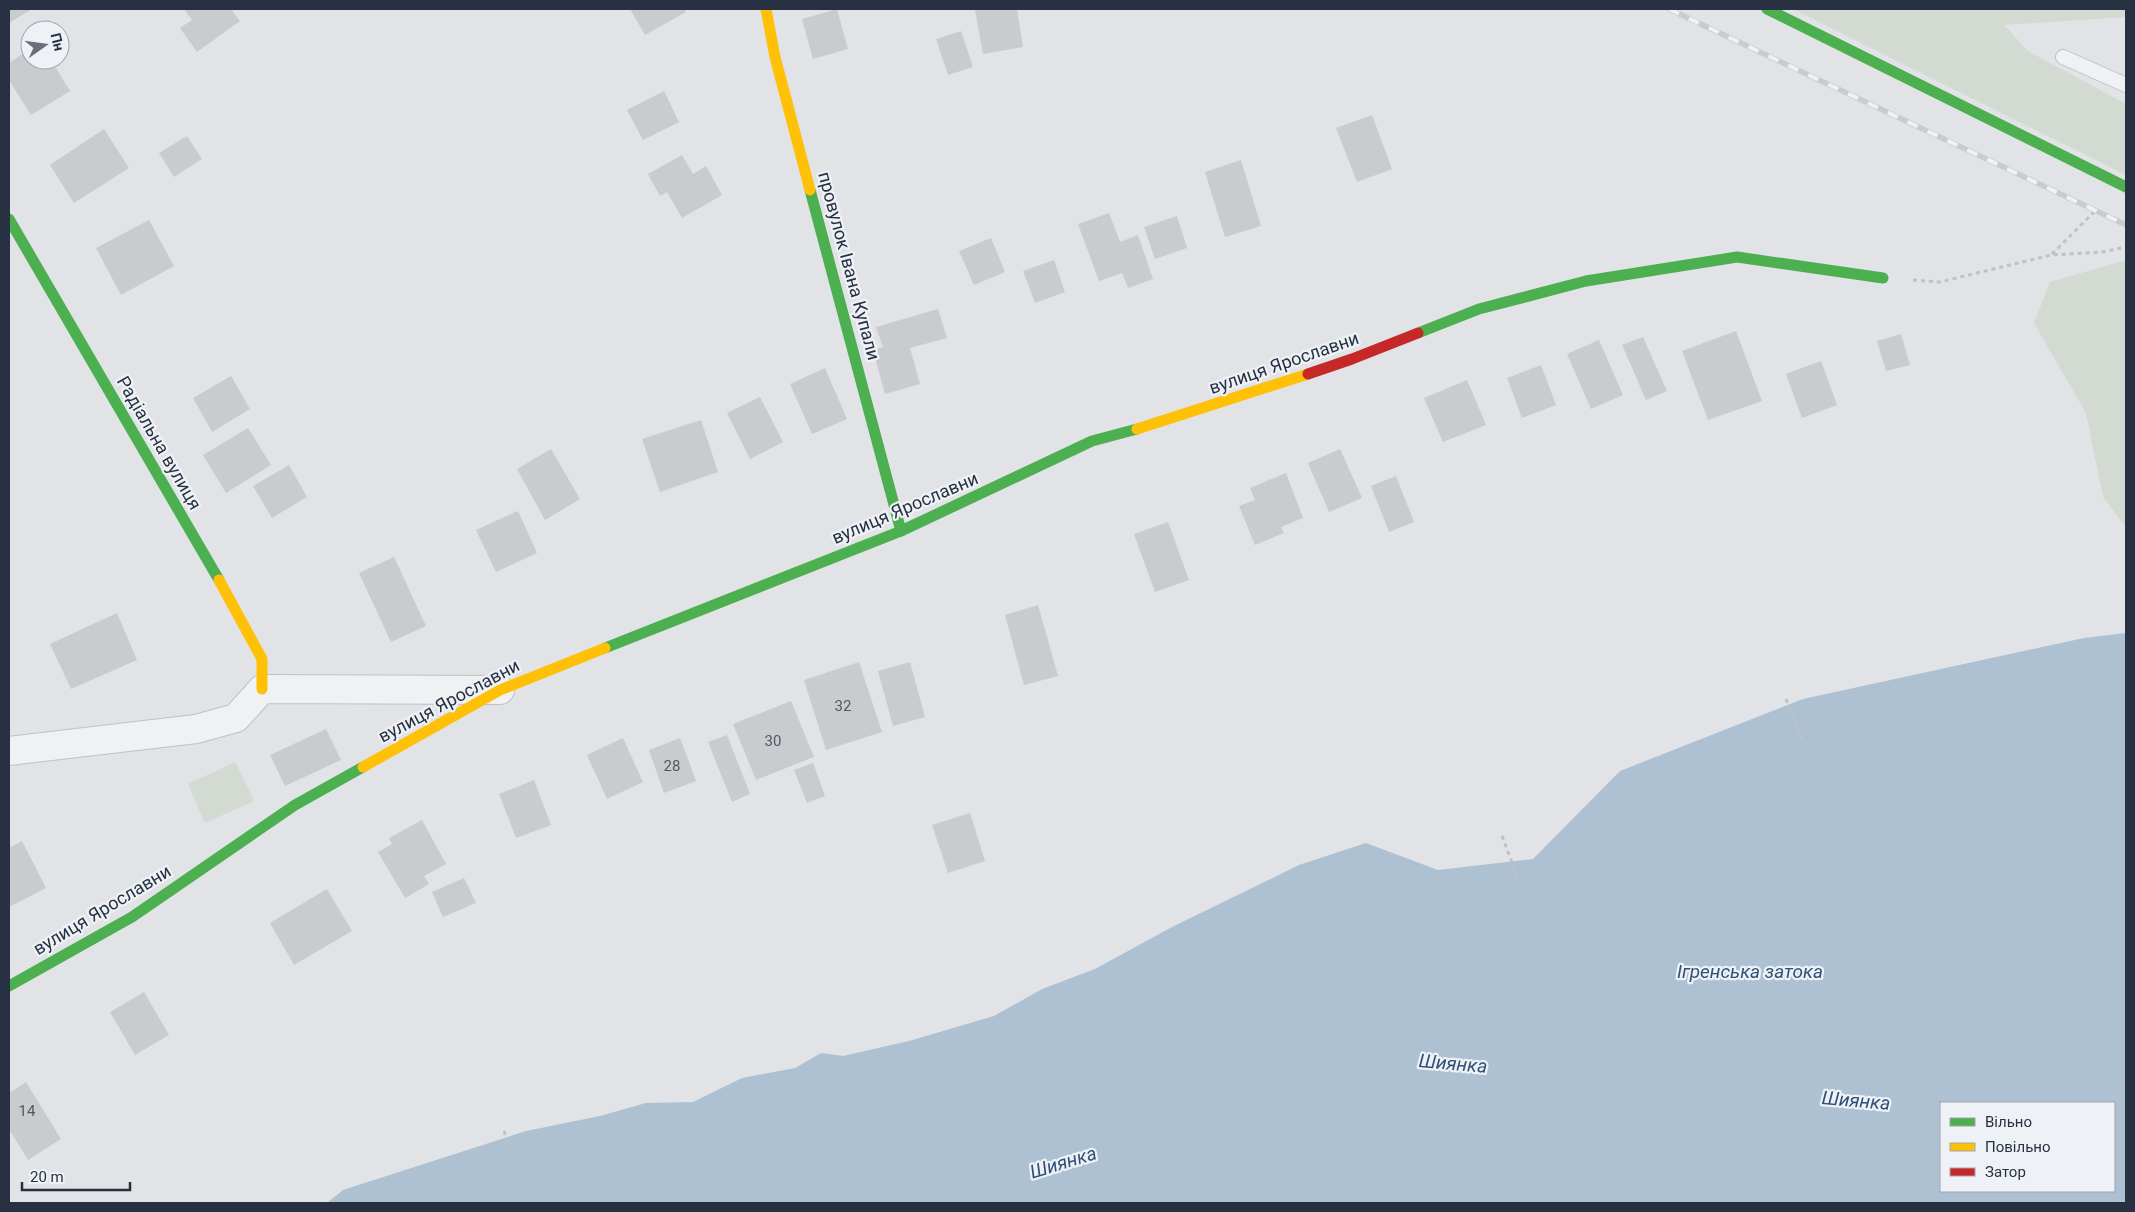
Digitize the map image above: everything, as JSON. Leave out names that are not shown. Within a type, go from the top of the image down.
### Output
[{"type":"street","name":"провулок Івана Купали","points":[[766,9],[776,57],[900,531]]},
{"type":"street","points":[[1767,9],[2126,187]]},
{"type":"street","name":"Радіальна вулиця","points":[[9,219],[240,616],[262,659],[262,689]]},
{"type":"street","name":"вулиця Ярославни","points":[[9,986],[132,917],[295,805],[500,690],[900,531],[1092,441],[1159,423],[1352,359],[1479,309],[1586,281],[1737,257],[1883,278]]},
{"type":"street","points":[[9,751],[196,729],[236,718],[262,689],[500,690]]},
{"type":"lane","points":[[2063,57],[2126,85]]},
{"type":"path","points":[[2051,255],[2095,211],[2108,194],[2112,180]]},
{"type":"path","points":[[1883,278],[1940,282],[2051,255],[2103,252],[2126,247]]},
{"type":"path","points":[[1786,699],[1802,740]]},
{"type":"path","points":[[1502,836],[1520,883]]},
{"type":"path","points":[[504,1131],[514,1162]]},
{"type":"shaded area","points":[[1793,9],[2126,9],[2126,17],[2004,25],[2028,51],[2126,104],[2126,175]]},
{"type":"shaded area","points":[[2126,260],[2126,527],[2103,497],[2086,413],[2034,323],[2050,282]]},
{"type":"shaded area","points":[[235,762],[254,801],[205,823],[188,784]]},
{"type":"water","name":"Ігренська затока","points":[[2126,633],[2126,1203],[327,1203],[343,1190],[526,1131],[600,1116],[646,1103],[693,1102],[742,1078],[795,1068],[821,1053],[843,1056],[909,1041],[994,1016],[1042,989],[1095,969],[1172,927],[1299,865],[1366,843],[1438,870],[1533,859],[1620,771],[1803,699],[2084,638]]},
{"type":"building","points":[[9,9],[32,9],[9,23]]},
{"type":"building","points":[[184,9],[231,9],[240,21],[197,52],[180,28],[192,20]]},
{"type":"building","points":[[630,9],[684,9],[686,12],[645,35]]},
{"type":"building","points":[[837,9],[848,49],[813,59],[802,19]]},
{"type":"building","points":[[1017,9],[1023,47],[983,54],[975,10]]},
{"type":"building","points":[[961,31],[973,67],[948,75],[936,39]]},
{"type":"building","points":[[20,56],[20,70],[57,70],[70,91],[31,115],[9,80],[9,63]]},
{"type":"building","points":[[664,91],[679,122],[643,140],[627,110]]},
{"type":"building","points":[[1372,115],[1392,169],[1357,182],[1336,128]]},
{"type":"building","points":[[104,129],[129,168],[74,203],[50,165]]},
{"type":"building","points":[[187,136],[202,159],[174,177],[159,153]]},
{"type":"building","points":[[682,155],[693,174],[706,166],[722,195],[682,218],[667,192],[660,196],[648,174]]},
{"type":"building","points":[[1241,160],[1261,226],[1225,237],[1205,172]]},
{"type":"building","points":[[1109,213],[1120,242],[1138,235],[1153,279],[1128,288],[1122,273],[1099,281],[1078,224]]},
{"type":"building","points":[[1177,216],[1187,248],[1155,259],[1144,227]]},
{"type":"building","points":[[149,220],[174,266],[121,295],[96,248]]},
{"type":"building","points":[[991,238],[1005,272],[974,285],[959,251]]},
{"type":"building","points":[[1054,260],[1065,292],[1035,303],[1023,271]]},
{"type":"building","points":[[938,309],[947,338],[910,348],[920,384],[885,394],[873,350],[883,347],[876,327]]},
{"type":"building","points":[[1736,331],[1762,401],[1708,420],[1682,351]]},
{"type":"building","points":[[1901,334],[1910,365],[1886,371],[1877,341]]},
{"type":"building","points":[[1643,337],[1667,391],[1646,400],[1622,345]]},
{"type":"building","points":[[1599,340],[1623,395],[1591,409],[1567,354]]},
{"type":"building","points":[[1821,361],[1837,405],[1802,418],[1786,374]]},
{"type":"building","points":[[1541,365],[1556,405],[1522,418],[1507,378]]},
{"type":"building","points":[[825,368],[847,419],[812,434],[790,384]]},
{"type":"building","points":[[231,376],[250,409],[212,432],[193,398]]},
{"type":"building","points":[[1467,380],[1486,425],[1443,442],[1424,398]]},
{"type":"building","points":[[760,397],[783,442],[750,459],[727,413]]},
{"type":"building","points":[[701,420],[718,472],[660,492],[642,439]]},
{"type":"building","points":[[248,428],[271,465],[226,493],[203,455]]},
{"type":"building","points":[[551,449],[580,499],[545,520],[517,469]]},
{"type":"building","points":[[1340,449],[1362,498],[1329,512],[1308,463]]},
{"type":"building","points":[[289,465],[307,497],[272,518],[253,486]]},
{"type":"building","points":[[1286,473],[1303,518],[1281,527],[1284,533],[1255,545],[1239,506],[1255,500],[1250,488]]},
{"type":"building","points":[[1396,476],[1414,522],[1389,532],[1371,486]]},
{"type":"building","points":[[518,511],[537,553],[496,572],[476,530]]},
{"type":"building","points":[[1168,522],[1189,580],[1155,592],[1134,534]]},
{"type":"building","points":[[394,557],[426,626],[391,642],[359,573]]},
{"type":"building","points":[[1038,605],[1058,676],[1024,685],[1005,615]]},
{"type":"building","points":[[117,613],[137,660],[71,689],[50,644]]},
{"type":"building","points":[[859,662],[882,732],[826,750],[804,680]]},
{"type":"building","points":[[910,662],[925,717],[893,726],[878,671]]},
{"type":"building","points":[[791,701],[814,757],[756,780],[733,724]]},
{"type":"building","points":[[326,729],[341,760],[285,786],[270,755]]},
{"type":"building","points":[[727,735],[750,794],[732,802],[708,742]]},
{"type":"building","points":[[623,738],[643,782],[607,799],[587,755]]},
{"type":"building","points":[[680,738],[696,781],[664,793],[649,750]]},
{"type":"building","points":[[813,763],[825,796],[807,803],[794,770]]},
{"type":"building","points":[[534,780],[551,825],[516,838],[499,794]]},
{"type":"building","points":[[970,813],[985,861],[948,873],[932,825]]},
{"type":"building","points":[[422,820],[446,864],[424,876],[429,884],[405,898],[378,852],[392,844],[389,838]]},
{"type":"building","points":[[22,841],[46,888],[9,907],[9,848]]},
{"type":"building","points":[[464,878],[476,903],[443,917],[432,892]]},
{"type":"building","points":[[327,889],[352,931],[294,965],[270,923]]},
{"type":"building","points":[[144,992],[169,1035],[135,1055],[110,1012]]},
{"type":"building","points":[[26,1082],[61,1139],[28,1160],[9,1129],[9,1093]]},
{"type":"railway","points":[[1669,9],[2126,225]]},
{"type":"traffic: fast","points":[[1767,9],[2126,187]]},
{"type":"traffic: fast","points":[[810,190],[901,531]]},
{"type":"traffic: fast","points":[[9,219],[219,580]]},
{"type":"traffic: fast","points":[[1418,333],[1479,309],[1586,281],[1737,257],[1883,278]]},
{"type":"traffic: fast","points":[[605,648],[901,531],[1092,441],[1137,429]]},
{"type":"traffic: fast","points":[[9,986],[132,917],[295,805],[363,767]]},
{"type":"traffic: slow","points":[[766,9],[775,57],[810,190]]},
{"type":"traffic: slow","points":[[1137,429],[1308,374]]},
{"type":"traffic: slow","points":[[219,580],[262,659],[262,689]]},
{"type":"traffic: slow","points":[[363,767],[500,690],[605,648]]},
{"type":"traffic: jam","points":[[1308,374],[1418,333]]},
{"type":"water label","name":"Шиянка","points":[[1453,1063]]},
{"type":"water label","name":"Шиянка","points":[[1856,1100]]},
{"type":"water label","name":"Шиянка","points":[[1063,1162]]}]
